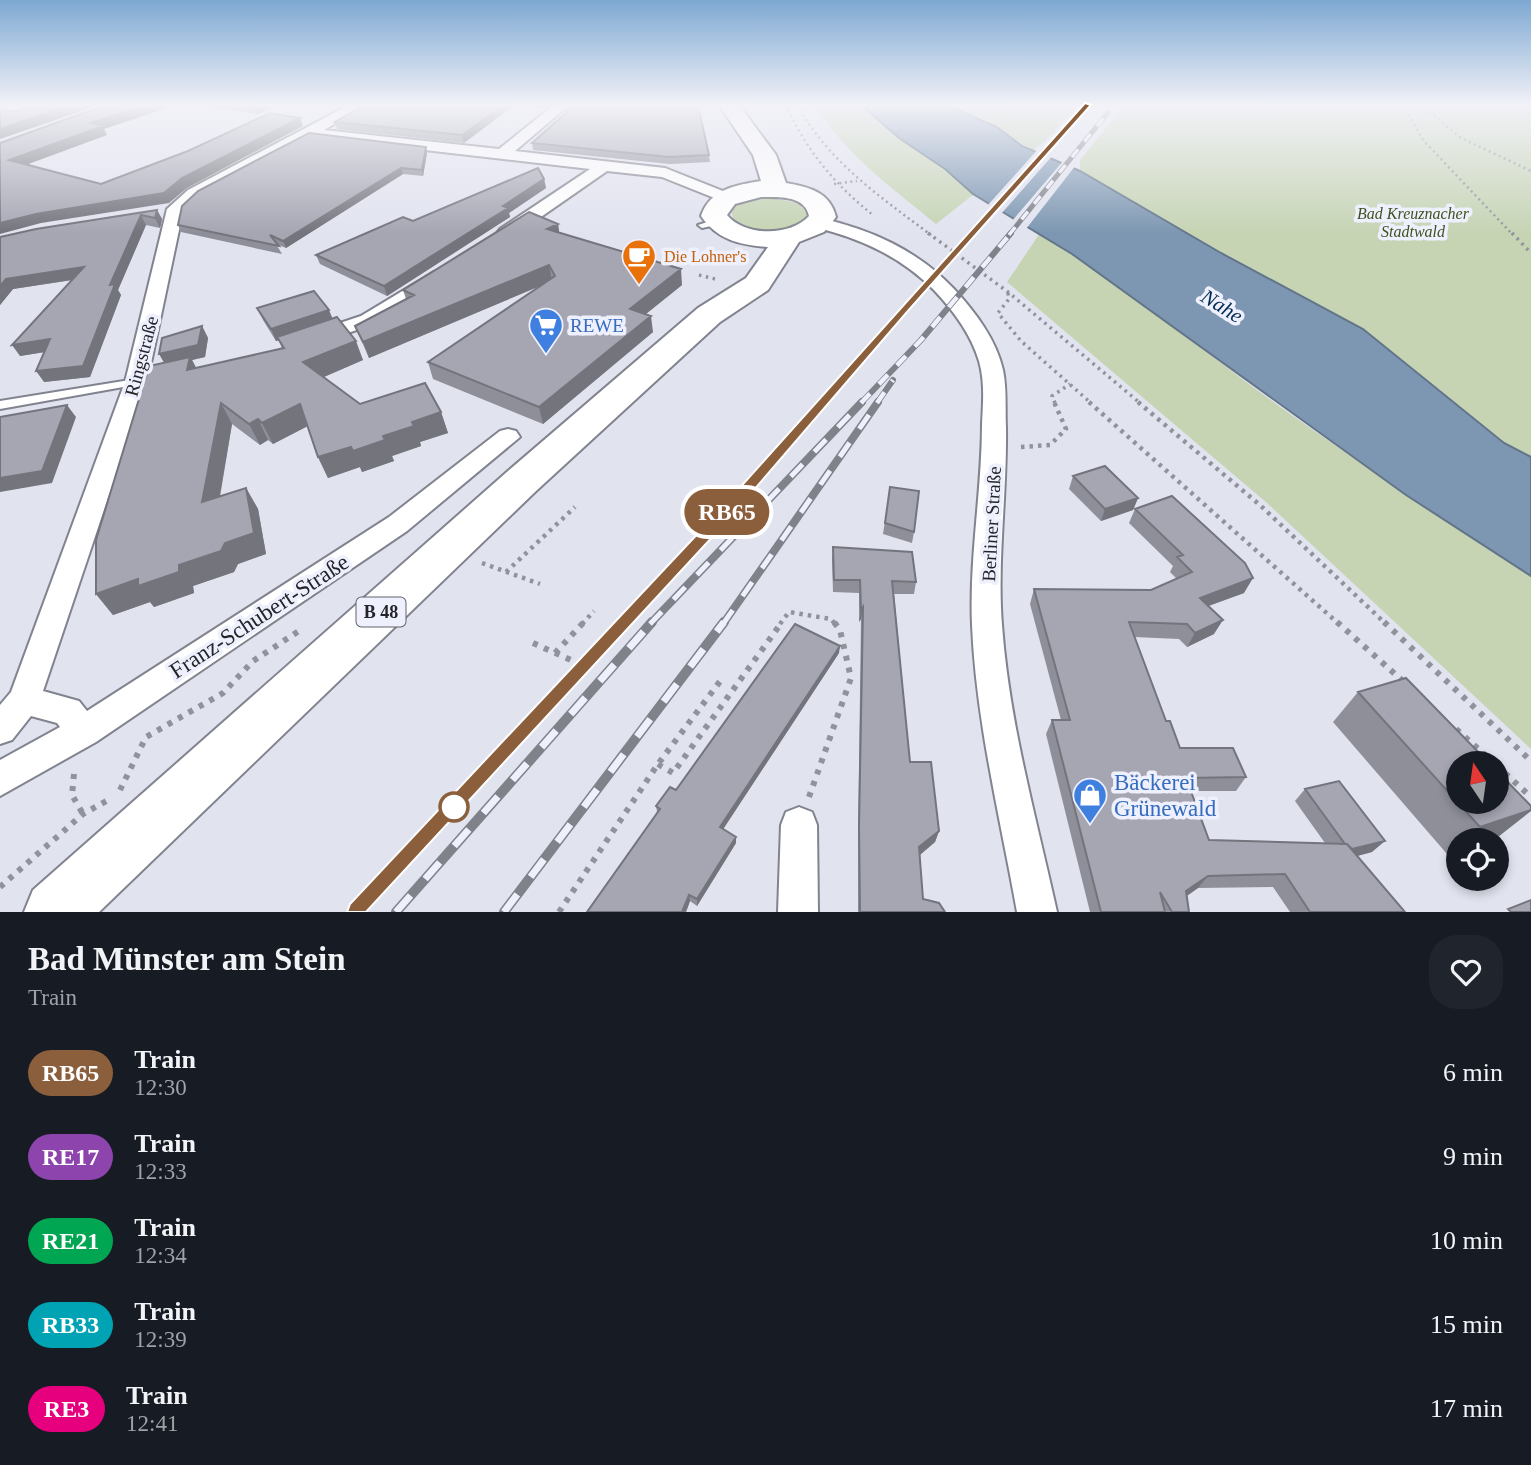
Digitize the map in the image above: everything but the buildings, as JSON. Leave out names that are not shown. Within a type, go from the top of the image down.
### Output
[{"type":"main road","points":[[759,148],[774,177],[774,189]]},
{"type":"main road","points":[[774,189],[814,200],[823,211],[820,223],[806,232],[774,238],[732,232],[715,215],[748,191],[774,189]]},
{"type":"main road","name":"B 48","points":[[55,912],[522,481],[710,290],[757,284],[774,238]]},
{"type":"street","name":"Ringstraße","points":[[0,729],[24,700],[136,382],[169,210],[194,193],[279,148]]},
{"type":"street","points":[[439,148],[674,175],[715,215]]},
{"type":"street","points":[[501,155],[510,148]]},
{"type":"street","points":[[488,244],[604,166]]},
{"type":"street","name":"Berliner Straße","points":[[820,223],[862,233],[893,248],[928,274],[960,309],[982,344],[992,370],[995,448],[987,570],[987,624],[996,705],[1037,912]]},
{"type":"street","points":[[292,346],[368,320],[455,265]]},
{"type":"street","points":[[136,382],[162,376]]},
{"type":"street","name":"Franz-Schubert-Straße","points":[[0,779],[84,731],[398,524],[508,437]]},
{"type":"street","points":[[24,700],[67,710],[84,731]]},
{"type":"street","points":[[798,912],[799,825]]},
{"type":"lane","points":[[0,405],[136,382]]},
{"type":"path","points":[[810,148],[820,164],[882,222]]},
{"type":"path","points":[[825,148],[858,181],[1008,292],[1261,506],[1531,761]]},
{"type":"path","points":[[1431,148],[1531,253]]},
{"type":"path","points":[[1481,148],[1531,171]]},
{"type":"path","points":[[839,183],[858,181]]},
{"type":"path","points":[[941,248],[949,249]]},
{"type":"path","points":[[1008,292],[1009,299],[998,313],[1021,341],[1411,689]]},
{"type":"path","points":[[995,448],[1050,445],[1066,429],[1052,396],[1070,384]]},
{"type":"path","points":[[506,572],[575,507]]},
{"type":"path","points":[[475,559],[540,584]]},
{"type":"path","points":[[555,653],[594,611]]},
{"type":"path","points":[[658,764],[673,773],[789,612],[831,619],[839,629],[851,678],[799,825]]},
{"type":"path","points":[[0,887],[82,814],[118,794],[146,737],[223,693],[253,661],[314,621]]},
{"type":"path","points":[[533,643],[571,660]]},
{"type":"path","points":[[559,912],[658,764],[723,676]]},
{"type":"path","points":[[1452,726],[1480,751]]},
{"type":"path","points":[[1509,777],[1531,797]]},
{"type":"green space","points":[[848,148],[914,148],[974,194],[936,224]]},
{"type":"green space","name":"Bad Kreuznacher Stadtwald","points":[[1090,148],[1531,148],[1531,457],[1504,443],[1363,329],[1221,253],[1080,171],[1080,160]]},
{"type":"green space","points":[[765,197],[799,203],[807,214],[805,220],[789,229],[770,232],[751,229],[734,222],[731,210],[743,201]]},
{"type":"green space","points":[[1040,233],[1130,295],[1276,404],[1531,576],[1531,749],[1267,503],[1007,282]]},
{"type":"water","name":"Nahe","points":[[913,148],[1026,148],[1080,171],[1221,253],[1363,329],[1504,443],[1531,457],[1531,576],[1406,495],[1072,254],[973,194],[945,169]]},
{"type":"pier","points":[[1039,148],[1053,155],[1001,214],[987,206]]},
{"type":"pier","points":[[1064,160],[1076,165],[1026,229],[1012,221]]},
{"type":"railway","points":[[970,235],[1049,148]]},
{"type":"railway","points":[[1009,235],[1080,148]]},
{"type":"railway","points":[[821,403],[972,233]]},
{"type":"railway","points":[[861,403],[921,340],[1011,233]]},
{"type":"railway","points":[[877,403],[893,380]]},
{"type":"railway","points":[[623,624],[823,402]]},
{"type":"railway","points":[[650,624],[862,402]]},
{"type":"railway","points":[[723,624],[878,402]]},
{"type":"railway","points":[[358,912],[625,622]]},
{"type":"railway","points":[[396,912],[652,622]]},
{"type":"railway","points":[[504,912],[724,622]]},
{"type":"train","name":"RB65","points":[[358,912],[723,516],[1049,148]]},
{"type":"place","name":"Die Lohner's","points":[[639,286]]},
{"type":"place","name":"REWE","points":[[546,355]]},
{"type":"place","name":"Bäckerei Grünewald","points":[[1090,825]]}]
